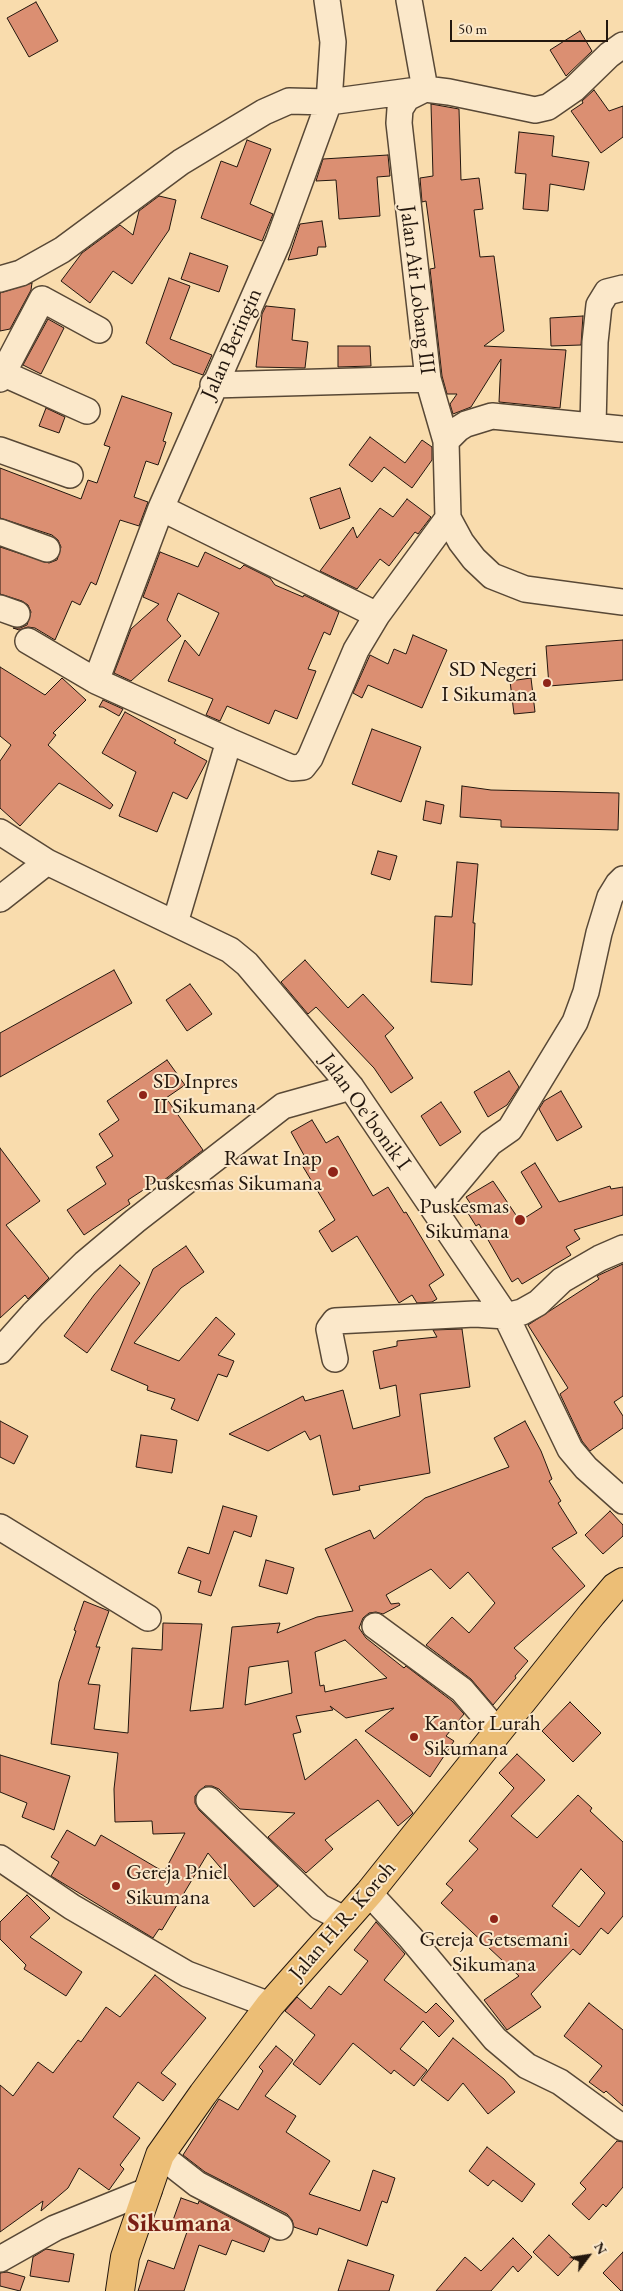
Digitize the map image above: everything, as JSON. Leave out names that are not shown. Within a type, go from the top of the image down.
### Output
[{"type":"main road","name":"Jalan H.R. Koroh","points":[[120,2291],[125,2257],[160,2155],[270,2005],[369,1893],[473,1766],[497,1731],[592,1614],[615,1588],[623,1582]]},
{"type":"street","name":"Jalan Beringin","points":[[96,681],[161,508],[278,242],[329,102],[333,42],[327,0]]},
{"type":"street","points":[[409,0],[425,89]]},
{"type":"street","points":[[0,279],[21,273],[62,250],[181,162],[264,112],[289,101],[329,102],[425,89],[535,110],[559,101],[574,89],[608,55],[623,45]]},
{"type":"street","name":"Jalan Air Lobang III","points":[[425,89],[407,98],[400,109],[399,123],[428,379],[446,442],[448,518],[469,553],[492,576],[525,589],[623,602]]},
{"type":"street","points":[[593,426],[595,342],[599,305],[607,292],[623,288]]},
{"type":"street","points":[[87,410],[1,376],[42,299],[99,330]]},
{"type":"street","points":[[214,385],[428,379]]},
{"type":"street","points":[[446,442],[458,429],[466,424],[492,416],[623,429]]},
{"type":"street","points":[[0,450],[70,475]]},
{"type":"street","points":[[161,508],[377,614]]},
{"type":"street","points":[[28,641],[96,681],[292,768],[304,767],[310,758],[356,650],[377,614],[448,518]]},
{"type":"street","points":[[0,532],[48,548]]},
{"type":"street","points":[[175,923],[229,741]]},
{"type":"street","name":"Jalan Oe'bonik I","points":[[0,832],[47,862],[230,950],[247,964],[351,1087],[506,1316],[570,1449],[586,1468],[623,1501]]},
{"type":"street","points":[[0,899],[47,862]]},
{"type":"street","points":[[435,1209],[490,1143],[510,1129],[575,1022],[586,992],[599,933],[610,897],[623,879]]},
{"type":"street","points":[[0,1351],[33,1314],[92,1257],[135,1221],[283,1106],[351,1087]]},
{"type":"street","points":[[335,1359],[329,1329],[335,1321],[475,1314],[506,1316],[522,1312],[538,1302],[562,1280],[600,1258],[623,1248]]},
{"type":"street","points":[[0,1528],[148,1618]]},
{"type":"street","points":[[375,1626],[462,1690],[497,1731]]},
{"type":"street","points":[[209,1800],[320,1907],[346,1920]]},
{"type":"street","points":[[0,1858],[72,1907],[187,1974],[270,2005]]},
{"type":"street","points":[[369,1893],[410,1937],[495,2039],[527,2066],[560,2082],[623,2128]]},
{"type":"street","points":[[160,2155],[197,2184],[280,2227]]},
{"type":"street","points":[[0,2259],[55,2228],[149,2190]]},
{"type":"building","points":[[36,2],[58,41],[29,57],[7,18]]},
{"type":"building","points":[[580,31],[592,51],[566,76],[550,50]]},
{"type":"building","points":[[594,90],[609,111],[623,106],[623,137],[601,153],[571,111],[583,103],[582,101]]},
{"type":"building","points":[[431,104],[459,109],[461,180],[479,178],[483,209],[474,210],[480,257],[494,256],[504,331],[484,346],[566,350],[560,408],[499,402],[501,359],[471,407],[453,414],[450,404],[457,394],[447,394],[442,376],[430,269],[435,268],[426,201],[422,202],[420,178],[433,176]]},
{"type":"building","points":[[519,132],[554,136],[552,156],[589,162],[584,190],[550,184],[548,211],[523,209],[526,174],[515,173]]},
{"type":"building","points":[[247,140],[271,149],[250,204],[273,214],[262,241],[201,218],[221,161],[237,167]]},
{"type":"building","points":[[388,155],[390,176],[377,177],[380,216],[339,219],[336,180],[316,181],[323,159]]},
{"type":"building","points":[[159,196],[176,200],[169,230],[132,284],[113,271],[90,303],[61,281],[82,253],[120,225],[133,235],[139,211]]},
{"type":"building","points":[[322,221],[326,247],[318,247],[317,255],[288,260],[300,224]]},
{"type":"building","points":[[190,253],[228,266],[219,292],[181,279]]},
{"type":"building","points":[[169,278],[190,286],[170,339],[212,355],[203,375],[173,364],[146,343]]},
{"type":"building","points":[[32,283],[31,290],[10,329],[0,331],[0,293]]},
{"type":"building","points":[[266,306],[295,309],[292,340],[308,342],[305,368],[256,367],[262,314]]},
{"type":"building","points":[[583,316],[581,345],[551,346],[550,318]]},
{"type":"building","points":[[48,319],[64,328],[41,374],[23,365]]},
{"type":"building","points":[[338,346],[370,346],[371,366],[338,367]]},
{"type":"building","points":[[122,396],[172,413],[163,441],[166,442],[158,465],[146,461],[134,497],[148,502],[139,526],[120,520],[96,585],[91,582],[80,605],[72,601],[55,640],[35,628],[28,627],[19,630],[13,628],[27,625],[31,612],[28,605],[22,601],[0,594],[0,547],[49,563],[57,560],[61,547],[58,540],[52,535],[0,518],[0,468],[81,499],[88,480],[97,483],[110,447],[104,445]]},
{"type":"building","points":[[46,408],[65,417],[59,433],[39,426]]},
{"type":"building","points":[[370,437],[405,463],[422,440],[432,447],[432,460],[412,488],[384,467],[372,482],[349,465]]},
{"type":"building","points":[[340,488],[350,518],[320,529],[310,498]]},
{"type":"building","points":[[407,499],[431,517],[418,534],[415,532],[389,566],[380,559],[357,589],[320,571],[353,527],[357,538],[380,508],[393,517]]},
{"type":"building","points":[[160,552],[198,567],[205,552],[240,569],[244,565],[270,578],[275,585],[303,597],[304,595],[339,612],[330,635],[324,632],[308,669],[316,671],[297,719],[275,710],[269,724],[227,706],[220,721],[206,715],[213,699],[168,681],[185,640],[199,656],[219,613],[178,593],[167,620],[181,636],[131,681],[114,673],[131,629],[159,604],[143,597]]},
{"type":"building","points":[[413,635],[447,650],[422,708],[368,685],[362,698],[353,693],[370,655],[388,664],[394,649],[406,654]]},
{"type":"building","points":[[623,640],[623,680],[549,686],[546,646]]},
{"type":"building","points":[[0,667],[45,695],[62,678],[86,700],[53,733],[56,735],[48,745],[113,805],[110,809],[59,783],[20,826],[0,808],[0,761],[11,745],[0,736]]},
{"type":"building","points":[[531,678],[535,712],[514,714],[510,681]]},
{"type":"building","points":[[103,700],[123,709],[119,716],[103,707],[99,707]]},
{"type":"building","points":[[125,712],[176,740],[174,743],[207,761],[187,799],[173,792],[157,832],[119,816],[136,772],[102,753]]},
{"type":"building","points":[[372,729],[421,747],[401,802],[352,784]]},
{"type":"building","points":[[462,786],[491,790],[619,793],[618,830],[501,827],[501,820],[460,817]]},
{"type":"building","points":[[426,801],[444,805],[441,824],[423,820]]},
{"type":"building","points":[[378,851],[397,856],[390,880],[371,874]]},
{"type":"building","points":[[457,862],[478,864],[473,923],[475,923],[472,985],[431,982],[435,916],[452,917]]},
{"type":"building","points":[[305,960],[348,1008],[363,994],[394,1028],[385,1036],[413,1078],[391,1093],[374,1068],[316,1007],[308,1014],[281,982]]},
{"type":"building","points":[[114,970],[132,1003],[0,1077],[0,1033]]},
{"type":"building","points":[[190,984],[212,1014],[187,1031],[166,1000]]},
{"type":"building","points":[[167,1060],[185,1085],[166,1098],[203,1150],[159,1184],[157,1181],[128,1200],[130,1204],[84,1235],[67,1210],[106,1184],[96,1167],[113,1156],[99,1134],[119,1120],[107,1101]]},
{"type":"building","points":[[509,1071],[519,1087],[507,1105],[488,1117],[474,1092]]},
{"type":"building","points":[[561,1091],[582,1127],[557,1141],[539,1109],[544,1101]]},
{"type":"building","points":[[441,1102],[461,1132],[440,1146],[421,1116]]},
{"type":"building","points":[[312,1120],[326,1143],[338,1136],[373,1196],[388,1187],[404,1213],[406,1212],[444,1275],[429,1285],[437,1299],[432,1302],[417,1303],[412,1295],[399,1303],[357,1236],[332,1252],[319,1231],[335,1220],[299,1160],[305,1157],[291,1132]]},
{"type":"building","points":[[0,1148],[40,1201],[6,1225],[49,1278],[28,1299],[25,1295],[0,1318]]},
{"type":"building","points":[[535,1163],[559,1202],[610,1186],[611,1189],[623,1187],[623,1215],[574,1230],[580,1239],[566,1247],[571,1255],[522,1284],[518,1278],[512,1282],[479,1224],[476,1226],[466,1210],[472,1206],[466,1197],[493,1181],[520,1221],[542,1207],[521,1172]]},
{"type":"building","points":[[186,1246],[204,1272],[181,1288],[134,1343],[179,1361],[216,1317],[235,1334],[218,1355],[234,1361],[227,1377],[218,1374],[198,1421],[171,1409],[175,1399],[147,1390],[148,1386],[111,1370],[153,1269]]},
{"type":"building","points":[[623,1264],[623,1396],[614,1402],[623,1416],[623,1428],[590,1451],[582,1441],[560,1394],[568,1388],[528,1325],[599,1279],[597,1276]]},
{"type":"building","points":[[120,1265],[140,1283],[87,1353],[64,1336],[94,1295]]},
{"type":"building","points":[[462,1329],[470,1387],[420,1394],[430,1473],[359,1486],[360,1490],[333,1495],[320,1435],[310,1440],[305,1431],[268,1451],[229,1434],[303,1396],[305,1401],[343,1390],[353,1429],[400,1416],[396,1385],[380,1389],[373,1351],[397,1346],[397,1341],[437,1337],[433,1330]]},
{"type":"building","points":[[0,1421],[28,1436],[14,1464],[0,1457]]},
{"type":"building","points":[[525,1421],[541,1451],[552,1479],[549,1481],[561,1501],[558,1503],[577,1533],[552,1548],[585,1586],[514,1648],[528,1661],[493,1705],[471,1679],[426,1645],[452,1617],[469,1633],[495,1603],[468,1572],[450,1589],[431,1569],[386,1595],[391,1604],[399,1603],[400,1605],[383,1614],[369,1613],[363,1618],[359,1628],[366,1638],[404,1668],[406,1666],[452,1701],[464,1714],[446,1736],[454,1741],[430,1777],[365,1731],[394,1708],[346,1718],[330,1706],[333,1710],[296,1716],[301,1732],[293,1734],[305,1780],[356,1739],[413,1813],[410,1816],[398,1826],[378,1800],[325,1840],[333,1849],[306,1873],[268,1837],[295,1813],[240,1809],[219,1789],[205,1786],[195,1796],[195,1803],[199,1810],[278,1886],[254,1907],[208,1853],[162,1930],[159,1929],[153,1938],[51,1876],[59,1862],[51,1857],[67,1830],[95,1846],[101,1835],[164,1872],[185,1833],[153,1834],[152,1821],[115,1822],[114,1789],[118,1753],[51,1744],[59,1682],[84,1601],[109,1611],[96,1647],[100,1647],[88,1684],[100,1685],[94,1729],[128,1733],[132,1648],[162,1650],[163,1623],[202,1624],[190,1711],[223,1708],[232,1627],[280,1623],[277,1633],[317,1617],[353,1611],[325,1549],[370,1530],[374,1539],[425,1498],[509,1467],[494,1438]],"holes":[[[345,1640],[387,1678],[325,1692],[324,1685],[320,1686],[315,1652]],[[288,1661],[292,1693],[245,1705],[249,1667]]]},
{"type":"building","points":[[141,1435],[177,1440],[172,1473],[136,1467]]},
{"type":"building","points":[[223,1506],[257,1516],[251,1537],[234,1531],[211,1596],[198,1592],[201,1581],[178,1573],[188,1547],[209,1554]]},
{"type":"building","points":[[610,1511],[623,1525],[623,1536],[603,1554],[585,1535]]},
{"type":"building","points":[[266,1560],[294,1568],[287,1594],[259,1586]]},
{"type":"building","points":[[570,1702],[601,1733],[573,1762],[542,1731]]},
{"type":"building","points":[[517,1754],[545,1780],[511,1816],[537,1838],[578,1795],[592,1808],[590,1811],[623,1842],[623,1916],[608,1934],[601,1928],[580,1955],[573,1949],[531,1994],[541,2007],[507,2030],[484,2000],[519,1976],[441,1903],[453,1890],[446,1884],[478,1849],[469,1841],[514,1788],[499,1773]],"holes":[[[581,1869],[605,1893],[579,1927],[552,1906]]]},
{"type":"building","points":[[0,1755],[70,1776],[54,1830],[22,1817],[27,1803],[0,1792]]},
{"type":"building","points":[[27,1895],[50,1918],[30,1937],[82,1972],[66,1996],[24,1969],[26,1965],[0,1939],[0,1922]]},
{"type":"building","points":[[376,1922],[405,1954],[384,1980],[426,2013],[436,2003],[454,2021],[439,2037],[423,2021],[400,2049],[427,2070],[414,2086],[394,2070],[391,2074],[353,2043],[320,2085],[293,2064],[315,2035],[285,2011],[297,1997],[311,2009],[329,1986],[341,1995],[368,1961],[354,1950]]},
{"type":"building","points":[[155,1975],[206,2018],[161,2073],[176,2084],[163,2101],[138,2082],[113,2117],[140,2138],[120,2165],[124,2169],[109,2190],[79,2168],[68,2188],[41,2211],[43,2201],[0,2232],[0,2085],[13,2096],[38,2062],[53,2073],[78,2040],[81,2042],[106,2007],[120,2017]]},
{"type":"building","points":[[589,2003],[623,2030],[623,2106],[606,2091],[604,2093],[589,2082],[602,2066],[564,2036]]},
{"type":"building","points":[[453,2038],[504,2079],[515,2092],[488,2114],[463,2083],[448,2101],[421,2080]]},
{"type":"building","points":[[276,2046],[293,2060],[265,2096],[296,2116],[286,2132],[330,2161],[309,2194],[360,2211],[373,2170],[395,2178],[387,2203],[382,2201],[367,2246],[319,2228],[317,2235],[294,2227],[292,2220],[287,2214],[205,2172],[183,2155],[219,2099],[238,2110],[263,2071],[259,2067]]},
{"type":"building","points":[[617,2141],[623,2142],[623,2187],[606,2207],[603,2204],[589,2220],[572,2204],[586,2189],[580,2183]]},
{"type":"building","points":[[487,2147],[535,2184],[522,2202],[493,2180],[488,2186],[469,2171]]},
{"type":"building","points":[[181,2198],[198,2204],[199,2201],[270,2238],[264,2252],[232,2240],[226,2255],[199,2245],[184,2291],[138,2291],[148,2260],[174,2269],[188,2229],[172,2223]]},
{"type":"building","points":[[549,2235],[574,2259],[558,2276],[533,2252]]},
{"type":"building","points":[[513,2238],[532,2257],[518,2272],[513,2266],[491,2291],[436,2291],[465,2257],[481,2271]]},
{"type":"building","points":[[46,2249],[74,2254],[69,2282],[30,2276],[33,2257]]},
{"type":"building","points":[[623,2252],[623,2291],[621,2291],[603,2273]]},
{"type":"building","points":[[348,2260],[394,2275],[389,2291],[338,2291]]},
{"type":"building","points":[[7,2272],[25,2277],[20,2291],[0,2286],[0,2273]]},
{"type":"place","name":"SD Negeri I Sikumana","points":[[547,683]]},
{"type":"place","name":"SD Inpres II Sikumana","points":[[143,1095]]},
{"type":"place","name":"Rawat Inap Puskesmas Sikumana","points":[[333,1172]]},
{"type":"place","name":"Puskesmas Sikumana","points":[[520,1220]]},
{"type":"place","name":"Kantor Lurah Sikumana","points":[[414,1737]]},
{"type":"place","name":"Gereja Pniel Sikumana","points":[[116,1886]]},
{"type":"place","name":"Gereja Getsemani Sikumana","points":[[494,1919]]},
{"type":"district","name":"Sikumana","points":[[179,2224]]}]
